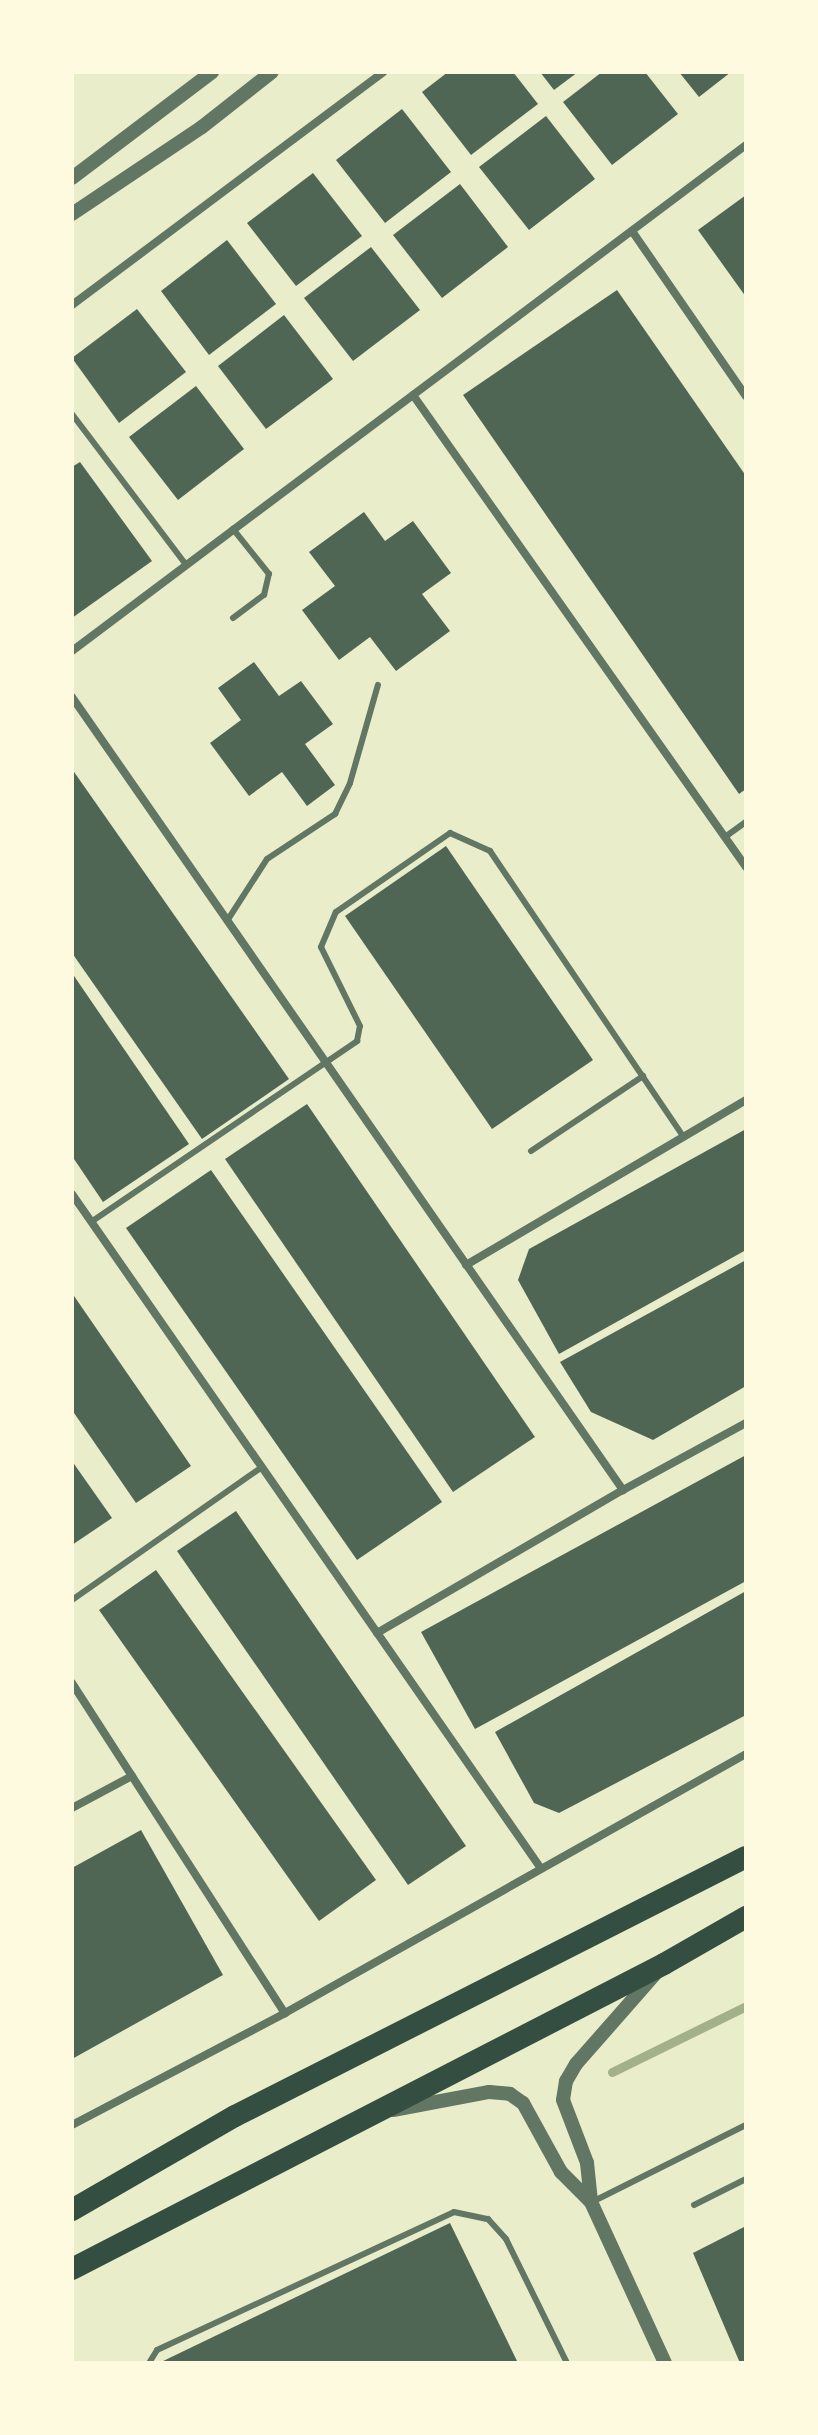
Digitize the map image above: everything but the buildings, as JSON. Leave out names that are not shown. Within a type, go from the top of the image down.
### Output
[{"type":"highway","points":[[72,2210],[235,2116],[746,1857]]},
{"type":"highway","points":[[72,2269],[664,1964],[746,1917]]},
{"type":"street","points":[[72,178],[212,72]]},
{"type":"street","points":[[72,214],[202,127],[272,72]]},
{"type":"street","points":[[72,305],[383,72]]},
{"type":"street","points":[[72,651],[746,145]]},
{"type":"street","points":[[632,231],[746,396]]},
{"type":"street","points":[[413,395],[746,867]]},
{"type":"street","points":[[72,697],[623,1490]]},
{"type":"street","points":[[466,1265],[746,1100]]},
{"type":"street","points":[[72,1194],[540,1867]]},
{"type":"street","points":[[377,1633],[623,1490],[746,1423]]},
{"type":"street","points":[[72,1683],[285,2013]]},
{"type":"street","points":[[72,2125],[285,2013],[746,1754]]},
{"type":"street","points":[[72,1808],[132,1776]]},
{"type":"street","points":[[664,1964],[576,2064],[566,2081],[563,2100],[587,2163],[591,2202],[665,2363]]},
{"type":"street","points":[[372,2114],[489,2092],[510,2094],[523,2103],[561,2172],[591,2202]]},
{"type":"lane","points":[[72,414],[186,565]]},
{"type":"lane","points":[[233,529],[269,574],[264,595],[233,618]]},
{"type":"lane","points":[[227,921],[267,859],[335,814],[350,783],[378,685]]},
{"type":"lane","points":[[725,837],[746,822]]},
{"type":"lane","points":[[91,1222],[357,1041],[360,1026],[321,947],[336,912],[450,833],[490,851],[683,1136]]},
{"type":"lane","points":[[531,1151],[643,1076]]},
{"type":"lane","points":[[72,1600],[262,1467]]},
{"type":"lane","points":[[591,2202],[746,2125]]},
{"type":"lane","points":[[694,2205],[746,2179]]},
{"type":"lane","points":[[149,2363],[157,2350],[454,2212],[488,2219],[506,2239],[567,2363]]},
{"type":"waterway","points":[[612,2072],[746,2006]]}]
